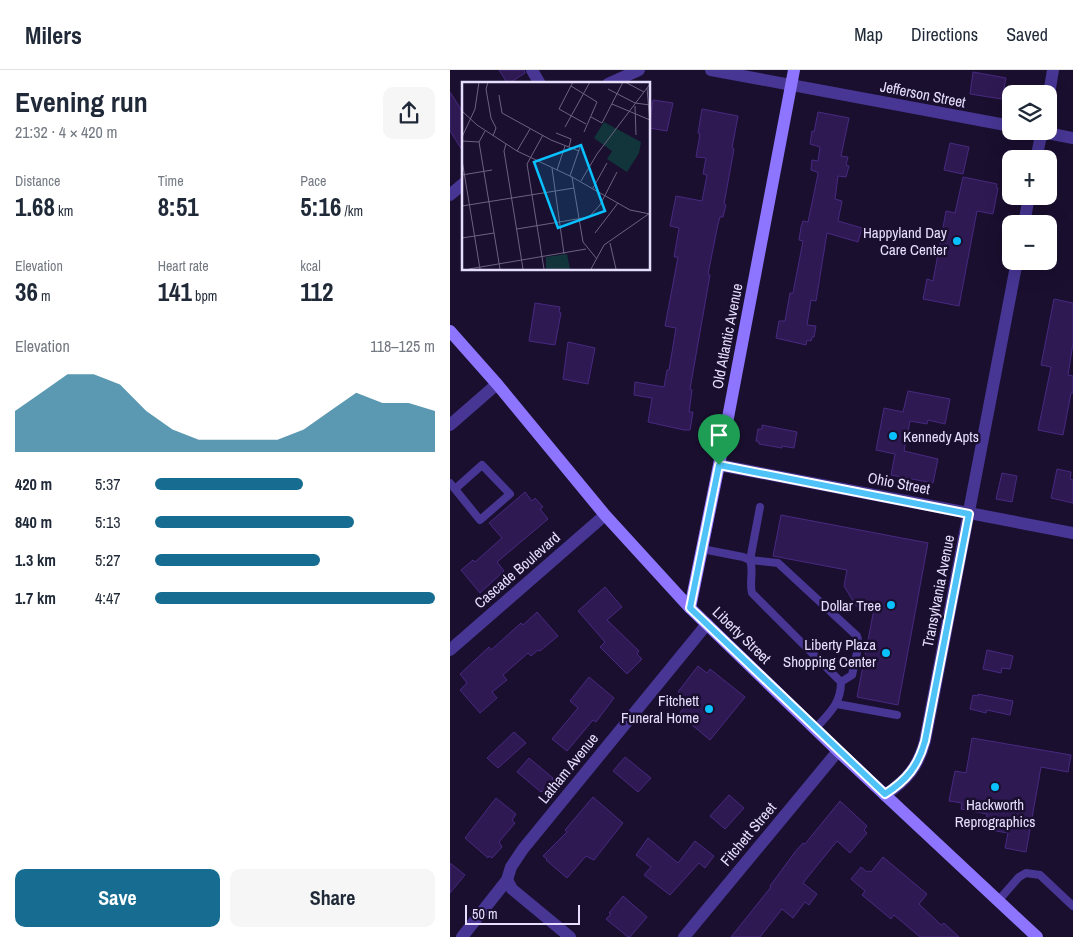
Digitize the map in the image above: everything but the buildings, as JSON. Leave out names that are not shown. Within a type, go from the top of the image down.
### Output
[{"type":"main road","name":"Old Atlantic Avenue","points":[[690,608],[794,70]]},
{"type":"main road","name":"Liberty Street","points":[[450,331],[498,384],[605,514],[690,608],[838,751],[1037,937]]},
{"type":"street","points":[[532,70],[539,82]]},
{"type":"street","points":[[612,82],[639,70]]},
{"type":"street","name":"Jefferson Street","points":[[711,70],[1002,124]]},
{"type":"street","points":[[1050,85],[1053,70]]},
{"type":"street","points":[[1057,135],[1073,138]]},
{"type":"street","points":[[450,195],[462,185]]},
{"type":"street","name":"Transylvania Avenue","points":[[885,794],[901,783],[920,758],[923,749],[1015,270]]},
{"type":"street","points":[[450,425],[498,384]]},
{"type":"street","name":"Ohio Street","points":[[719,465],[1073,533]]},
{"type":"street","name":"Cascade Boulevard","points":[[450,650],[605,514]]},
{"type":"street","name":"Latham Avenue","points":[[462,937],[507,880],[511,867],[522,849],[707,624]]},
{"type":"street","name":"Fitchett Street","points":[[684,937],[838,751]]},
{"type":"street","points":[[507,880],[512,889],[570,937]]},
{"type":"lane","points":[[482,465],[510,494],[480,520],[452,486],[482,465]]},
{"type":"lane","points":[[760,507],[750,560],[752,566],[750,585],[752,593],[841,682],[841,692],[837,704],[815,729]]},
{"type":"lane","points":[[702,549],[744,557],[750,560],[778,563],[857,636],[859,644],[852,674],[841,682]]},
{"type":"lane","points":[[837,704],[897,715]]},
{"type":"lane","points":[[998,900],[1019,877],[1026,873],[1040,875],[1073,906]]},
{"type":"place","name":"Happyland Day Care Center","points":[[957,241]]},
{"type":"place","name":"Kennedy Apts","points":[[893,436]]},
{"type":"place","name":"Dollar Tree","points":[[891,605]]},
{"type":"place","name":"Liberty Plaza Shopping Center","points":[[886,653]]},
{"type":"place","name":"Fitchett Funeral Home","points":[[709,709]]},
{"type":"place","name":"Hackworth Reprographics","points":[[995,787]]},
{"type":"route","points":[[719,465],[969,514],[931,714],[920,758],[901,783],[885,794],[690,608],[719,465]]}]
